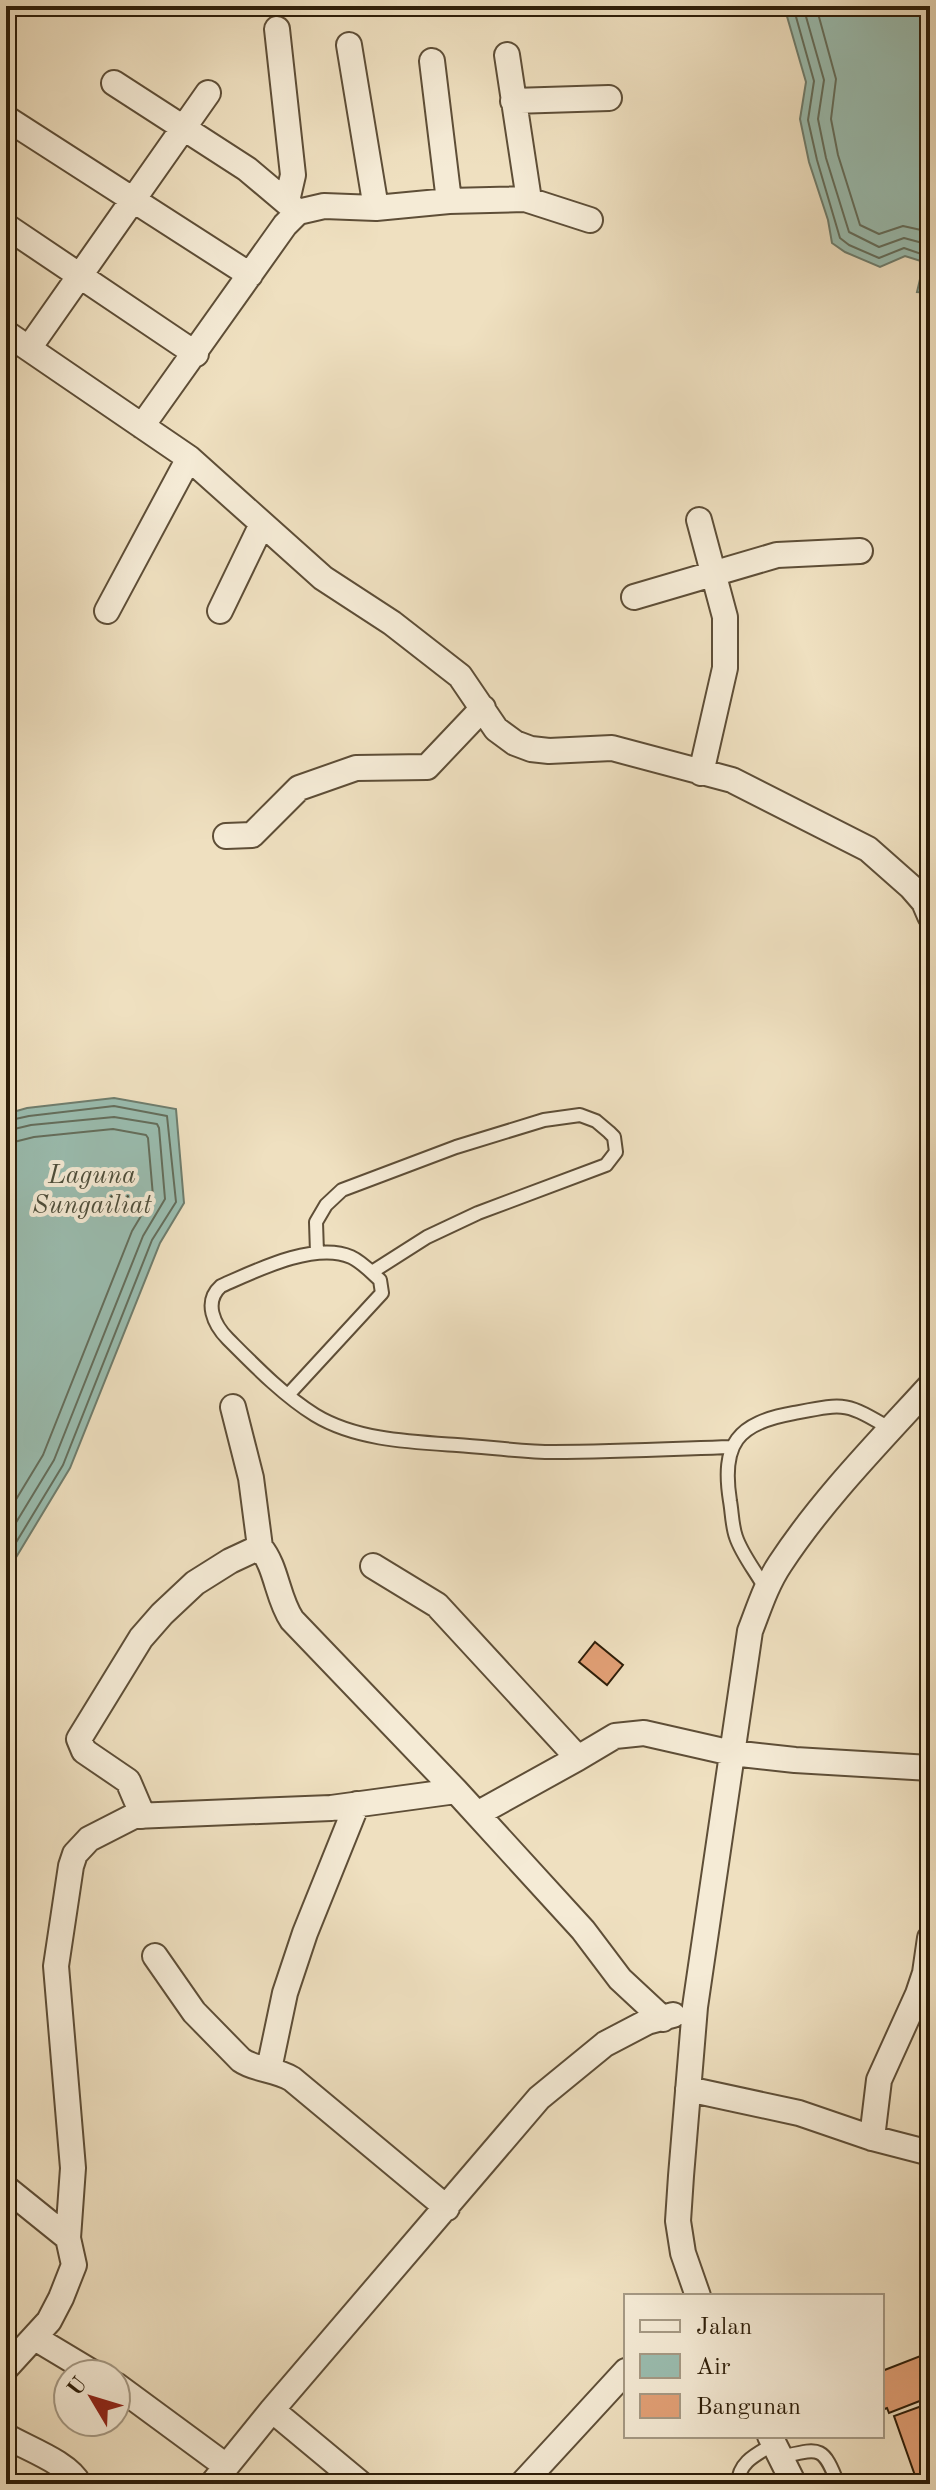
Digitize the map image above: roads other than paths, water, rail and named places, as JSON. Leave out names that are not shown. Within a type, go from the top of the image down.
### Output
[{"type":"street","points":[[142,426],[285,225],[292,206],[293,175],[277,29]]},
{"type":"street","points":[[349,45],[376,208]]},
{"type":"street","points":[[507,55],[529,200]]},
{"type":"street","points":[[432,61],[449,201]]},
{"type":"street","points":[[114,83],[247,169],[292,206],[376,208],[449,201],[529,200],[590,220]]},
{"type":"street","points":[[29,348],[208,93]]},
{"type":"street","points":[[513,101],[609,98]]},
{"type":"street","points":[[6,118],[250,275]]},
{"type":"street","points":[[6,226],[196,354]]},
{"type":"street","points":[[6,333],[189,458],[323,578],[392,623],[460,676],[496,729],[515,743],[549,751],[612,748],[732,780],[868,849],[911,887],[924,902],[930,916]]},
{"type":"street","points":[[107,611],[189,458]]},
{"type":"street","points":[[699,520],[725,617],[725,668],[701,773]]},
{"type":"street","points":[[220,611],[262,524]]},
{"type":"street","points":[[634,597],[777,555],[860,551]]},
{"type":"street","points":[[226,836],[252,835],[299,788],[308,784],[356,768],[427,767],[483,708]]},
{"type":"street","points":[[697,2294],[683,2253],[678,2221],[688,2089],[695,2007],[750,1631],[780,1564],[824,1507],[930,1386]]},
{"type":"street","points":[[233,1407],[251,1478],[260,1547],[267,1556],[281,1599],[292,1620],[456,1791],[583,1930],[620,1979],[663,2019]]},
{"type":"street","points":[[138,1816],[128,1781],[84,1751],[79,1739],[82,1731],[141,1638],[162,1614],[195,1583],[260,1547]]},
{"type":"street","points":[[373,1566],[437,1605],[578,1758]]},
{"type":"street","points":[[477,1814],[615,1736],[644,1733],[732,1753],[930,1768]]},
{"type":"street","points":[[6,2368],[49,2321],[74,2265],[68,2238],[73,2168],[56,1966],[75,1854],[89,1839],[138,1816],[256,1812],[357,1804],[456,1791]]},
{"type":"street","points":[[269,2069],[277,2021],[305,1933],[357,1804]]},
{"type":"street","points":[[872,2138],[879,2080],[918,1994],[925,1973],[930,1938]]},
{"type":"street","points":[[155,1956],[194,2012],[245,2064],[269,2069],[292,2079],[447,2208]]},
{"type":"street","points":[[132,2399],[219,2475],[548,2090],[605,2044],[647,2022],[695,2007]]},
{"type":"street","points":[[688,2089],[799,2113],[872,2138],[930,2153]]},
{"type":"street","points":[[6,2188],[68,2238]]},
{"type":"street","points":[[35,2338],[68,2358]]},
{"type":"street","points":[[522,2484],[624,2373]]},
{"type":"street","points":[[272,2410],[361,2484]]},
{"type":"street","points":[[6,2436],[62,2466],[76,2477],[79,2484]]},
{"type":"street","points":[[775,2446],[794,2484]]},
{"type":"lane","points":[[317,1253],[316,1222],[326,1205],[342,1190],[456,1147],[544,1120],[580,1115],[596,1121],[614,1137],[616,1152],[606,1165],[478,1213],[427,1237],[372,1272]]},
{"type":"lane","points":[[288,1395],[379,1299],[383,1287],[372,1272],[352,1257],[328,1251],[303,1254],[228,1283],[217,1290],[211,1311],[222,1333],[288,1395],[318,1416],[391,1440],[552,1452],[730,1447]]},
{"type":"lane","points":[[766,1590],[736,1538],[727,1477],[730,1447],[751,1426],[781,1415],[835,1405],[855,1408],[891,1429]]},
{"type":"lane","points":[[738,2484],[738,2475],[748,2459],[775,2446],[815,2449],[823,2453],[838,2484]]},
{"type":"water","points":[[784,6],[930,6],[930,293],[917,292],[924,262],[905,256],[880,267],[832,243],[800,119],[806,82]]},
{"type":"water","name":"Laguna Sungailiat","points":[[114,1098],[176,1109],[184,1203],[160,1243],[70,1468],[6,1574],[6,1114],[27,1108]]}]
